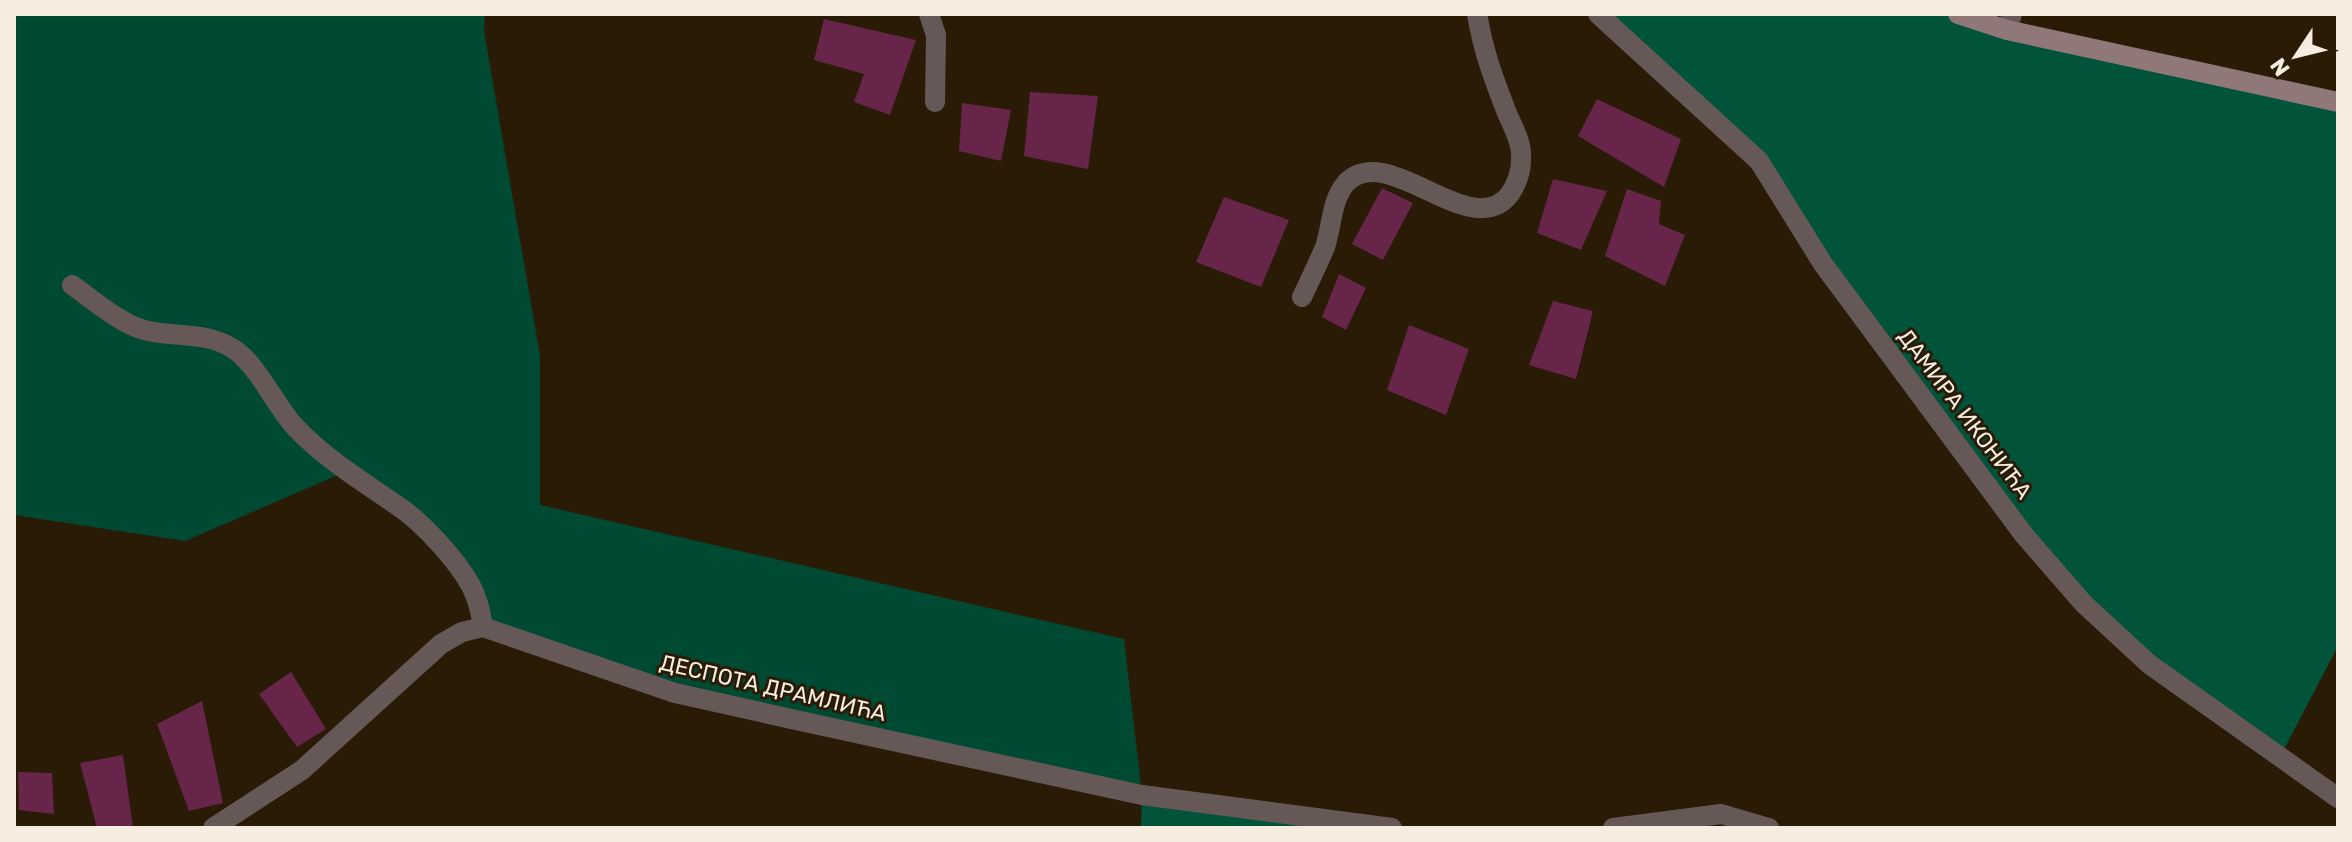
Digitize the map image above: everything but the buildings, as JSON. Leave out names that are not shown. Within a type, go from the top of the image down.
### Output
[{"type":"street","points":[[929,14],[936,35],[935,102]]},
{"type":"street","points":[[1302,297],[1326,244],[1330,220],[1345,185],[1358,174],[1385,173],[1460,206],[1487,206],[1503,202],[1518,182],[1522,152],[1483,50],[1477,14]]},
{"type":"street","name":"ДАМИРА ИКОНИЋА","points":[[1598,14],[1759,161],[1823,264],[2024,535],[2084,604],[2149,664],[2338,798]]},
{"type":"street","points":[[1958,14],[2009,22],[2338,102]]},
{"type":"street","points":[[72,285],[140,329],[170,335],[196,334],[218,340],[236,350],[315,447],[345,472],[400,507],[456,565],[471,586],[479,605],[483,627],[462,632],[441,644],[302,770],[213,828]]},
{"type":"street","name":"ДЕСПОТА ДРАМЛИЋА","points":[[483,627],[675,693],[805,722],[1142,795],[1392,828]]},
{"type":"street","points":[[1613,828],[1721,814],[1769,828]]},
{"type":"green space","points":[[14,14],[485,14],[484,31],[540,356],[540,505],[1124,639],[1142,795],[805,722],[483,627],[456,565],[345,472],[185,541],[14,515]]},
{"type":"green space","points":[[1598,14],[1966,14],[2338,102],[2338,646],[2280,757],[2084,604],[1759,161]]},
{"type":"green space","points":[[1142,795],[1392,828],[1141,828]]}]
